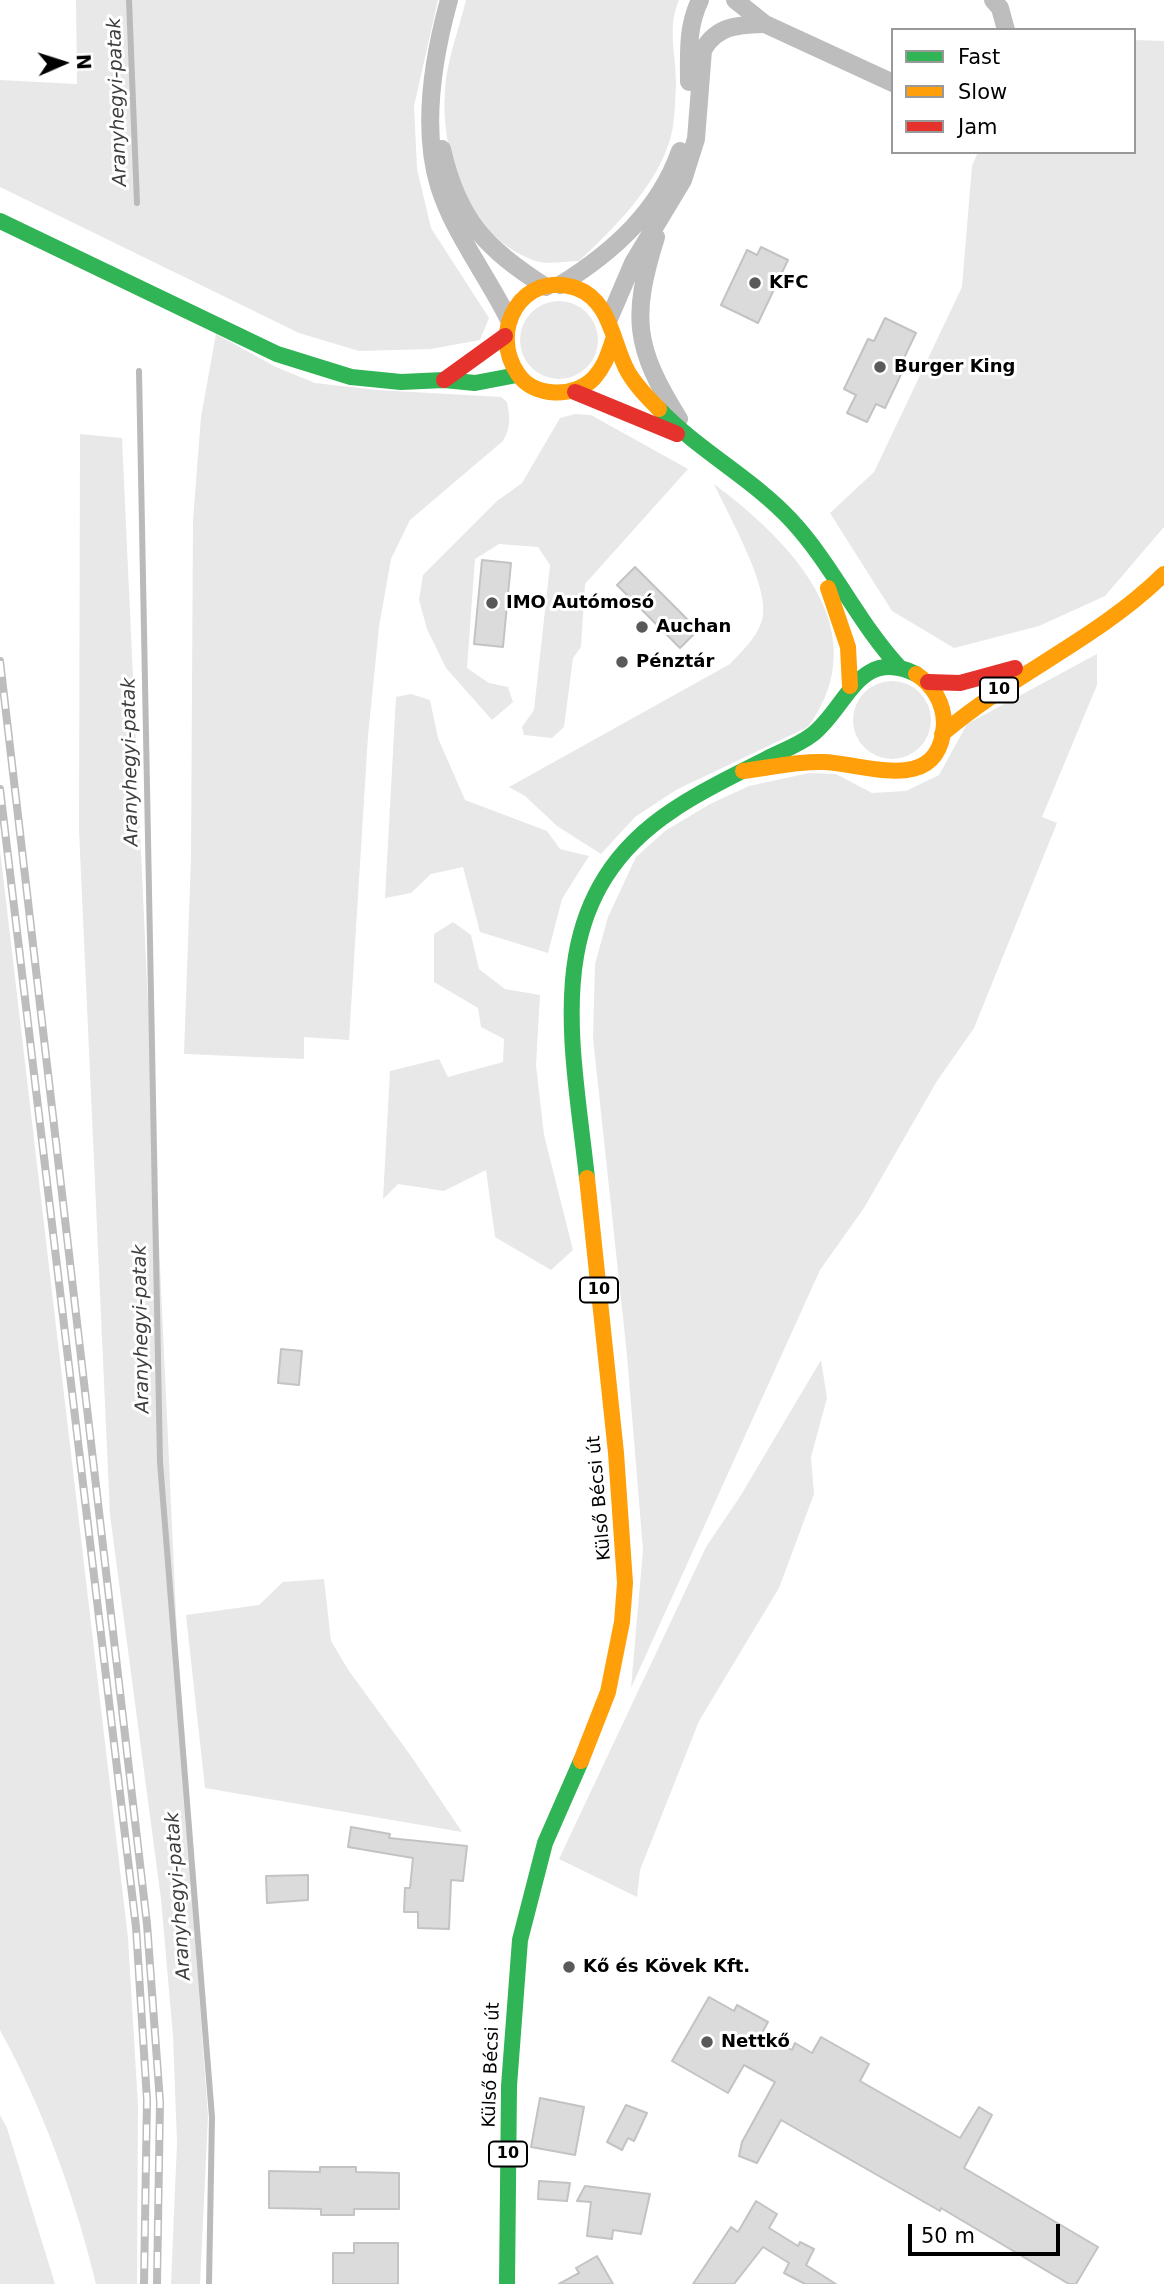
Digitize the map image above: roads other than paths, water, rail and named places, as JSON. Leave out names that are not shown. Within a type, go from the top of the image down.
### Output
[{"type":"main road","points":[[0,221],[277,354],[320,370],[401,382],[444,380],[475,383],[517,375]]},
{"type":"main road","points":[[444,380],[507,328],[524,300],[553,286],[587,294],[609,319],[612,340],[610,357],[602,372],[590,384],[575,392]]},
{"type":"main road","points":[[507,328],[507,356],[517,375],[530,386],[545,392],[575,392],[693,442]]},
{"type":"main road","points":[[612,340],[633,380],[693,442],[769,498],[796,525],[881,649],[900,668]]},
{"type":"main road","points":[[817,554],[848,647],[850,686]]},
{"type":"main road","name":"10","points":[[743,771],[821,762],[867,768],[882,773],[913,769],[936,748],[943,733],[965,711],[1104,628],[1144,597],[1164,574]]},
{"type":"main road","name":"10","points":[[900,668],[915,673],[928,682],[960,683],[982,679],[1061,653]]},
{"type":"main road","points":[[850,686],[867,672],[900,668]]},
{"type":"main road","points":[[928,682],[942,706],[943,733]]},
{"type":"main road","name":"10","points":[[743,771],[809,737],[839,708],[850,686]]},
{"type":"main road","name":"10","points":[[839,708],[840,734]]},
{"type":"main road","points":[[847,750],[867,768]]},
{"type":"main road","name":"Külső Bécsi út","points":[[507,2284],[509,2086],[520,1940],[544,1843],[598,1722],[608,1692],[622,1622],[625,1583],[616,1452],[571,1033],[570,990],[575,946],[602,878],[622,853],[648,826],[709,788],[743,771]]},
{"type":"street","points":[[449,0],[434,64],[432,155],[440,188],[454,222],[507,328]]},
{"type":"street","points":[[432,116],[454,189],[474,226],[504,261],[553,286],[617,245],[660,194],[674,168],[685,136],[689,36],[691,20],[700,0]]},
{"type":"street","points":[[735,0],[765,24],[891,82]]},
{"type":"street","points":[[993,0],[1000,8],[1005,28]]},
{"type":"street","points":[[609,319],[633,263],[683,180],[696,139],[703,50],[709,39],[735,25],[765,24]]},
{"type":"street","points":[[663,214],[640,298],[642,343],[663,393],[693,442]]},
{"type":"waterway","name":"Aranyhegyi-patak","points":[[129,0],[137,203]]},
{"type":"waterway","name":"Aranyhegyi-patak","points":[[139,371],[160,1462],[212,2117],[209,2284]]},
{"type":"railway","points":[[0,661],[147,1924],[160,2102],[157,2284]]},
{"type":"railway","points":[[0,789],[136,1927],[147,2100],[144,2284]]},
{"type":"place","name":"KFC","points":[[755,283]]},
{"type":"place","name":"Burger King","points":[[880,367]]},
{"type":"place","name":"IMO Autómosó","points":[[492,603]]},
{"type":"place","name":"Auchan","points":[[642,627]]},
{"type":"place","name":"Pénztár","points":[[622,662]]},
{"type":"place","name":"Kő és Kövek Kft.","points":[[569,1967]]},
{"type":"place","name":"Nettkő","points":[[707,2042]]}]
